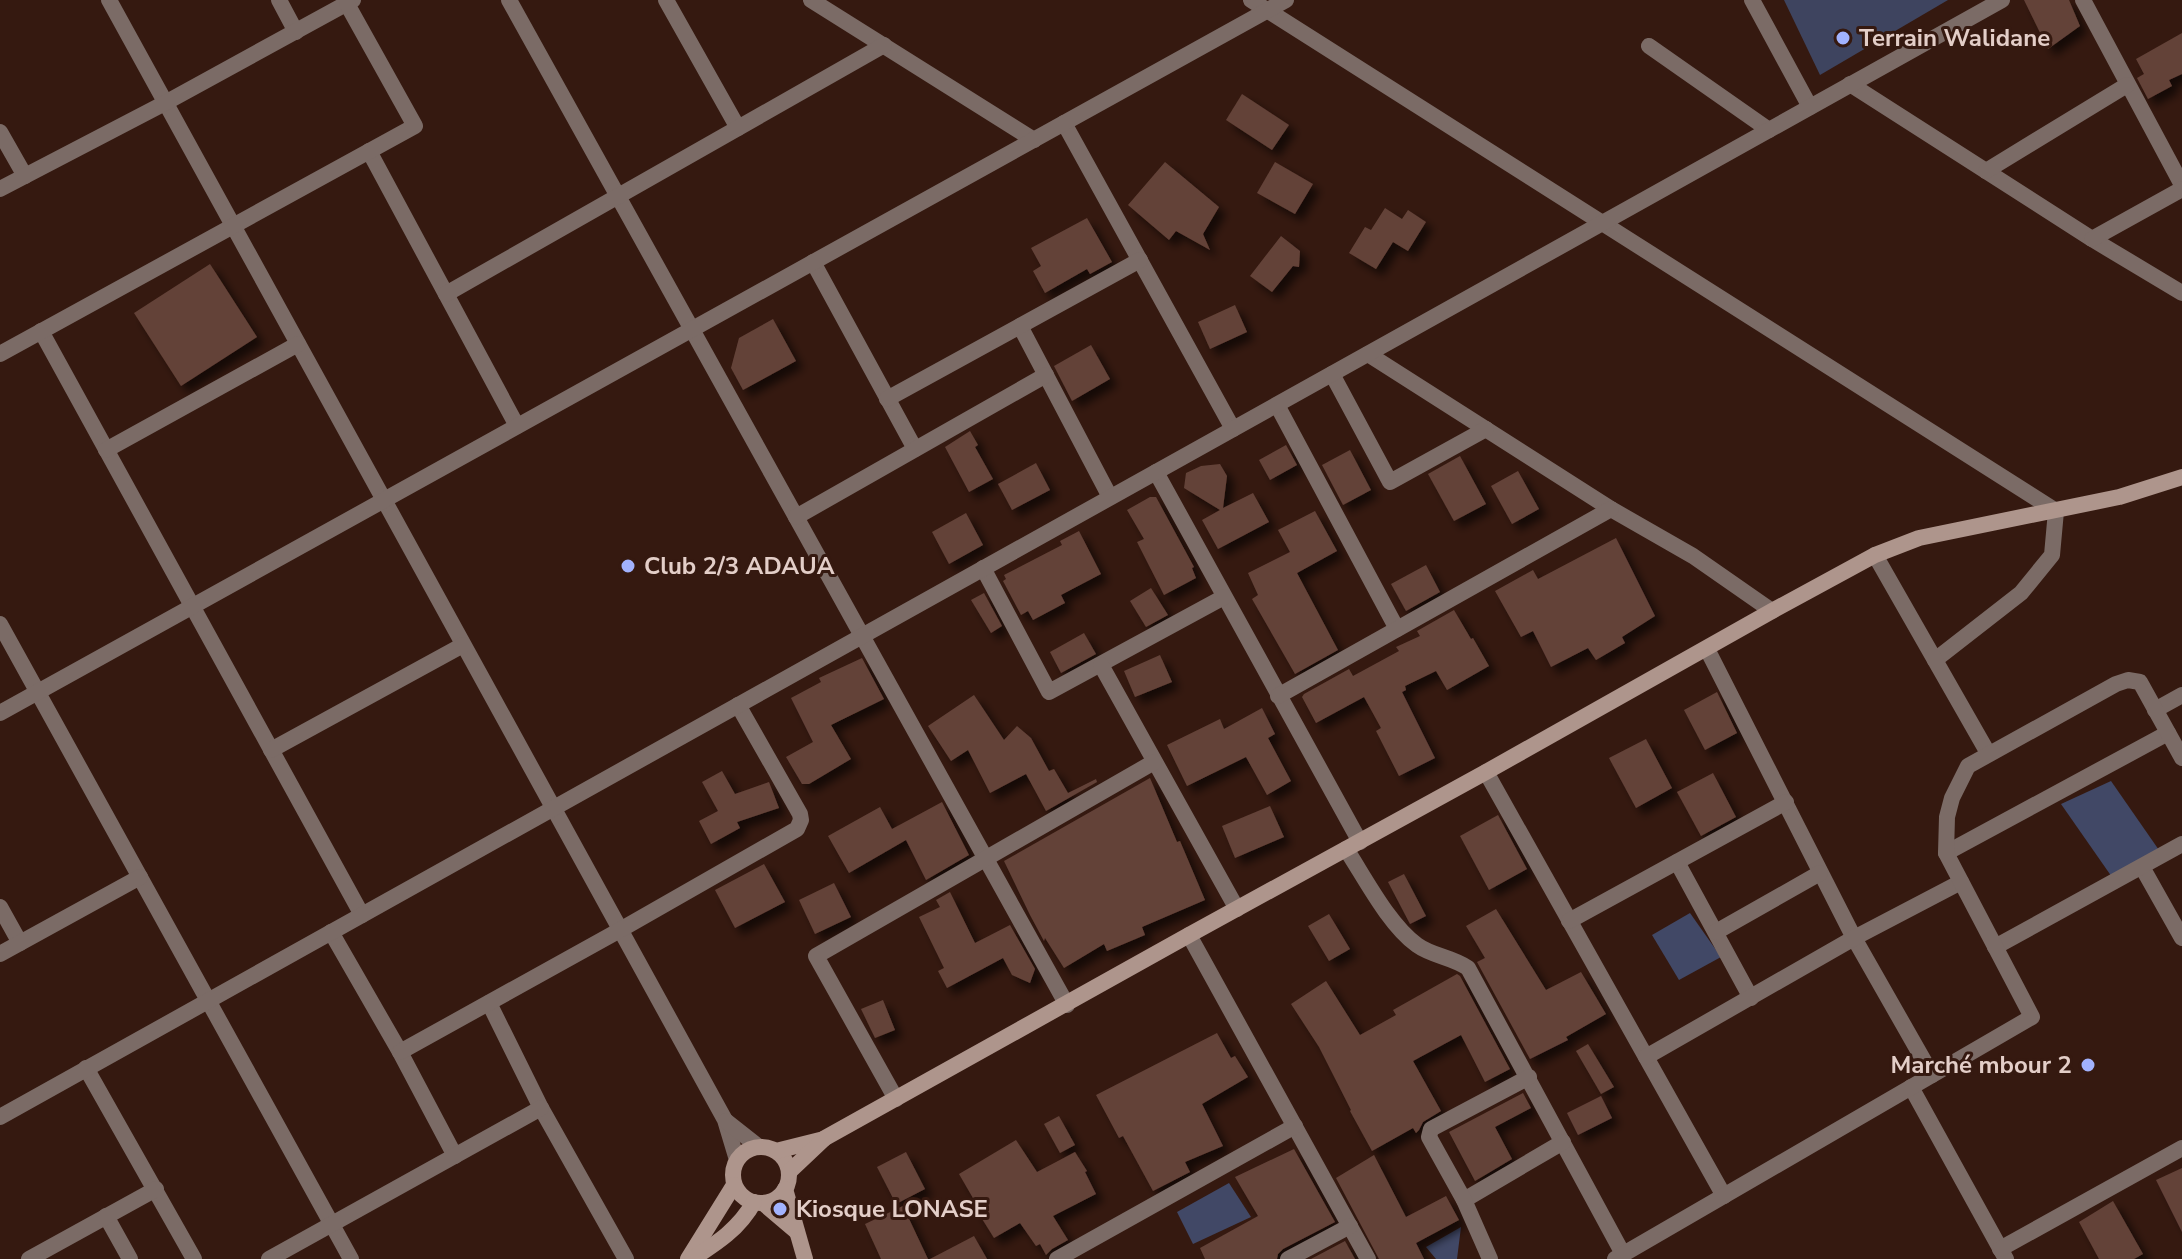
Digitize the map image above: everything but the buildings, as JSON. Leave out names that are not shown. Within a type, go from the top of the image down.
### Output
[{"type":"street","points":[[109,0],[725,1120],[737,1160]]},
{"type":"street","points":[[279,0],[296,32]]},
{"type":"street","points":[[509,0],[1067,1005]]},
{"type":"street","points":[[666,0],[738,128]]},
{"type":"street","points":[[811,0],[1034,140]]},
{"type":"street","points":[[1251,0],[2056,511]]},
{"type":"street","points":[[0,713],[1286,0]]},
{"type":"street","points":[[1752,0],[1810,107]]},
{"type":"street","points":[[0,1117],[2002,0]]},
{"type":"street","points":[[2083,0],[2182,187],[2092,239]]},
{"type":"street","points":[[0,189],[350,2],[415,126],[41,331],[2,348]]},
{"type":"street","points":[[446,294],[884,45]]},
{"type":"street","points":[[1649,46],[1769,130]]},
{"type":"street","points":[[1850,84],[2182,293]]},
{"type":"street","points":[[1986,171],[2127,85]]},
{"type":"street","points":[[1064,123],[1233,429]]},
{"type":"street","points":[[0,132],[25,176]]},
{"type":"street","points":[[369,151],[517,426]]},
{"type":"street","points":[[887,399],[1140,260]]},
{"type":"street","points":[[813,262],[915,449]]},
{"type":"street","points":[[1020,326],[1110,497]]},
{"type":"street","points":[[41,331],[362,915]]},
{"type":"street","points":[[106,450],[298,344]]},
{"type":"street","points":[[1368,354],[1611,509],[1693,556],[1772,611]]},
{"type":"street","points":[[1332,374],[1390,482],[1486,429]]},
{"type":"street","points":[[796,517],[1046,375]]},
{"type":"street","points":[[1277,405],[1397,629]]},
{"type":"street","points":[[1156,472],[1278,696],[1398,928],[1418,946],[1468,968],[1563,1142],[1619,1257],[2032,1017],[1946,853],[1947,817],[1955,790],[1968,766],[2128,680],[2140,682],[2182,758]]},
{"type":"street","points":[[825,1138],[771,1201],[746,1199],[734,1185],[732,1177],[742,1153],[825,1138],[1875,555],[1919,538],[2119,497],[2182,477]]},
{"type":"street","points":[[1278,696],[1611,509]]},
{"type":"street","points":[[1935,660],[2021,593],[2052,555],[2056,511]]},
{"type":"street","points":[[1875,555],[1988,753]]},
{"type":"street","points":[[983,568],[1049,692],[1224,597]]},
{"type":"street","points":[[0,624],[351,1259]]},
{"type":"street","points":[[271,750],[463,645]]},
{"type":"street","points":[[1707,649],[1854,938],[1932,1075]]},
{"type":"street","points":[[1101,665],[1237,909]]},
{"type":"street","points":[[2155,710],[2182,695]]},
{"type":"street","points":[[400,1052],[797,829],[800,814],[738,705]]},
{"type":"street","points":[[1946,853],[2168,733]]},
{"type":"street","points":[[896,1099],[816,956],[1154,762]]},
{"type":"street","points":[[1486,772],[1724,1196]]},
{"type":"street","points":[[1569,921],[1786,802]]},
{"type":"street","points":[[1995,947],[2182,844]]},
{"type":"street","points":[[1677,862],[1751,998]]},
{"type":"street","points":[[2142,867],[2182,938]]},
{"type":"street","points":[[1716,932],[1820,873]]},
{"type":"street","points":[[0,954],[140,877]]},
{"type":"street","points":[[1646,1057],[1854,938],[1961,882]]},
{"type":"street","points":[[0,907],[20,943]]},
{"type":"street","points":[[331,932],[455,1156]]},
{"type":"street","points":[[1189,935],[1368,1259]]},
{"type":"street","points":[[489,1003],[541,1108],[626,1259]]},
{"type":"street","points":[[86,1068],[194,1259]]},
{"type":"street","points":[[1490,1259],[1429,1132],[1529,1077]]},
{"type":"street","points":[[1911,1087],[2003,1254],[2182,1148]]},
{"type":"street","points":[[269,1259],[541,1108]]},
{"type":"street","points":[[725,1120],[787,1164],[787,1181],[805,1259]]},
{"type":"street","points":[[1057,1259],[1295,1126]]},
{"type":"street","points":[[1464,1200],[1563,1142]]},
{"type":"street","points":[[690,1259],[734,1185]]},
{"type":"street","points":[[29,1259],[156,1189]]},
{"type":"street","points":[[758,1202],[798,1233]]},
{"type":"street","points":[[690,1259],[723,1239],[758,1202]]},
{"type":"street","points":[[106,1216],[130,1259]]},
{"type":"street","points":[[1288,1259],[1350,1226]]},
{"type":"shaded area","name":"Terrain Walidane","points":[[1784,0],[1948,0],[1820,75]]},
{"type":"shaded area","points":[[2111,781],[2161,853],[2114,880],[2061,804]]},
{"type":"shaded area","points":[[1690,913],[1721,957],[1679,980],[1652,935]]},
{"type":"shaded area","points":[[1229,1183],[1251,1217],[1193,1244],[1177,1212]]},
{"type":"shaded area","points":[[1461,1227],[1457,1259],[1436,1259],[1426,1247]]},
{"type":"place","name":"Terrain Walidane","points":[[1843,38]]},
{"type":"place","name":"Club 2/3 ADAUA","points":[[628,566]]},
{"type":"place","name":"Marché mbour 2","points":[[2088,1065]]},
{"type":"place","name":"Kiosque LONASE","points":[[780,1209]]}]
